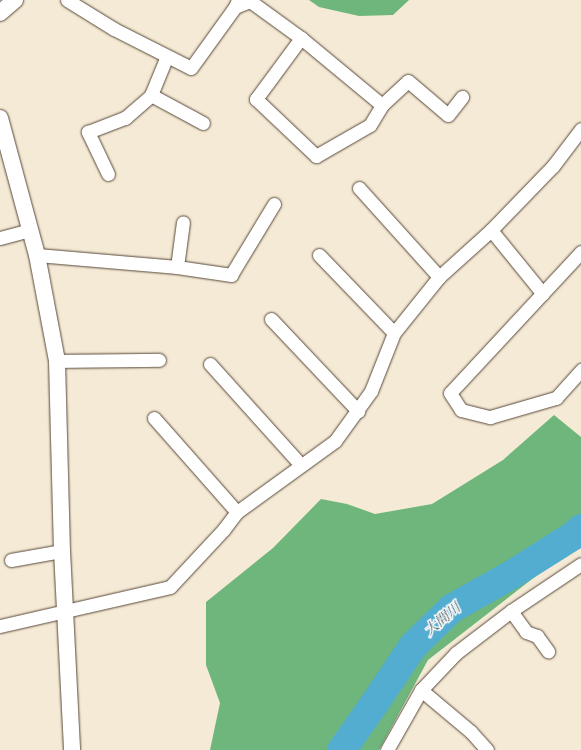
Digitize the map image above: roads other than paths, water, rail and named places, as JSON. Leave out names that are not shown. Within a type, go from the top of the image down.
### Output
[{"type":"street","points":[[0,13],[14,0]]},
{"type":"street","points":[[67,0],[114,29],[191,68],[237,4],[250,1],[301,38],[382,105]]},
{"type":"street","points":[[301,38],[256,99],[316,156],[370,125],[382,105],[408,81],[448,115],[462,97]]},
{"type":"street","points":[[108,174],[88,132],[125,118],[151,95],[167,56]]},
{"type":"street","points":[[151,95],[203,123]]},
{"type":"street","points":[[0,118],[37,255],[57,361],[62,550],[72,750]]},
{"type":"street","points":[[0,626],[170,587],[224,529],[237,512],[335,441],[371,391],[394,333],[439,277],[491,230],[553,166],[581,129]]},
{"type":"street","points":[[359,188],[439,277]]},
{"type":"street","points":[[37,255],[177,267],[231,275],[274,204]]},
{"type":"street","points":[[177,267],[183,222]]},
{"type":"street","points":[[0,238],[30,230]]},
{"type":"street","points":[[491,230],[543,294]]},
{"type":"street","points":[[581,252],[450,393],[461,410],[490,417],[556,398],[581,370]]},
{"type":"street","points":[[319,255],[394,333]]},
{"type":"street","points":[[271,319],[358,411]]},
{"type":"street","points":[[57,361],[159,360]]},
{"type":"street","points":[[210,364],[301,465]]},
{"type":"street","points":[[154,418],[237,512]]},
{"type":"street","points":[[11,560],[62,550]]},
{"type":"street","points":[[387,750],[421,690],[456,653],[511,611],[581,564]]},
{"type":"street","points":[[511,611],[526,632],[537,636],[548,650]]},
{"type":"street","points":[[421,690],[471,732],[487,750]]},
{"type":"waterway","name":"大間川","points":[[341,750],[413,645],[451,608],[513,573],[573,535],[581,528]]}]
